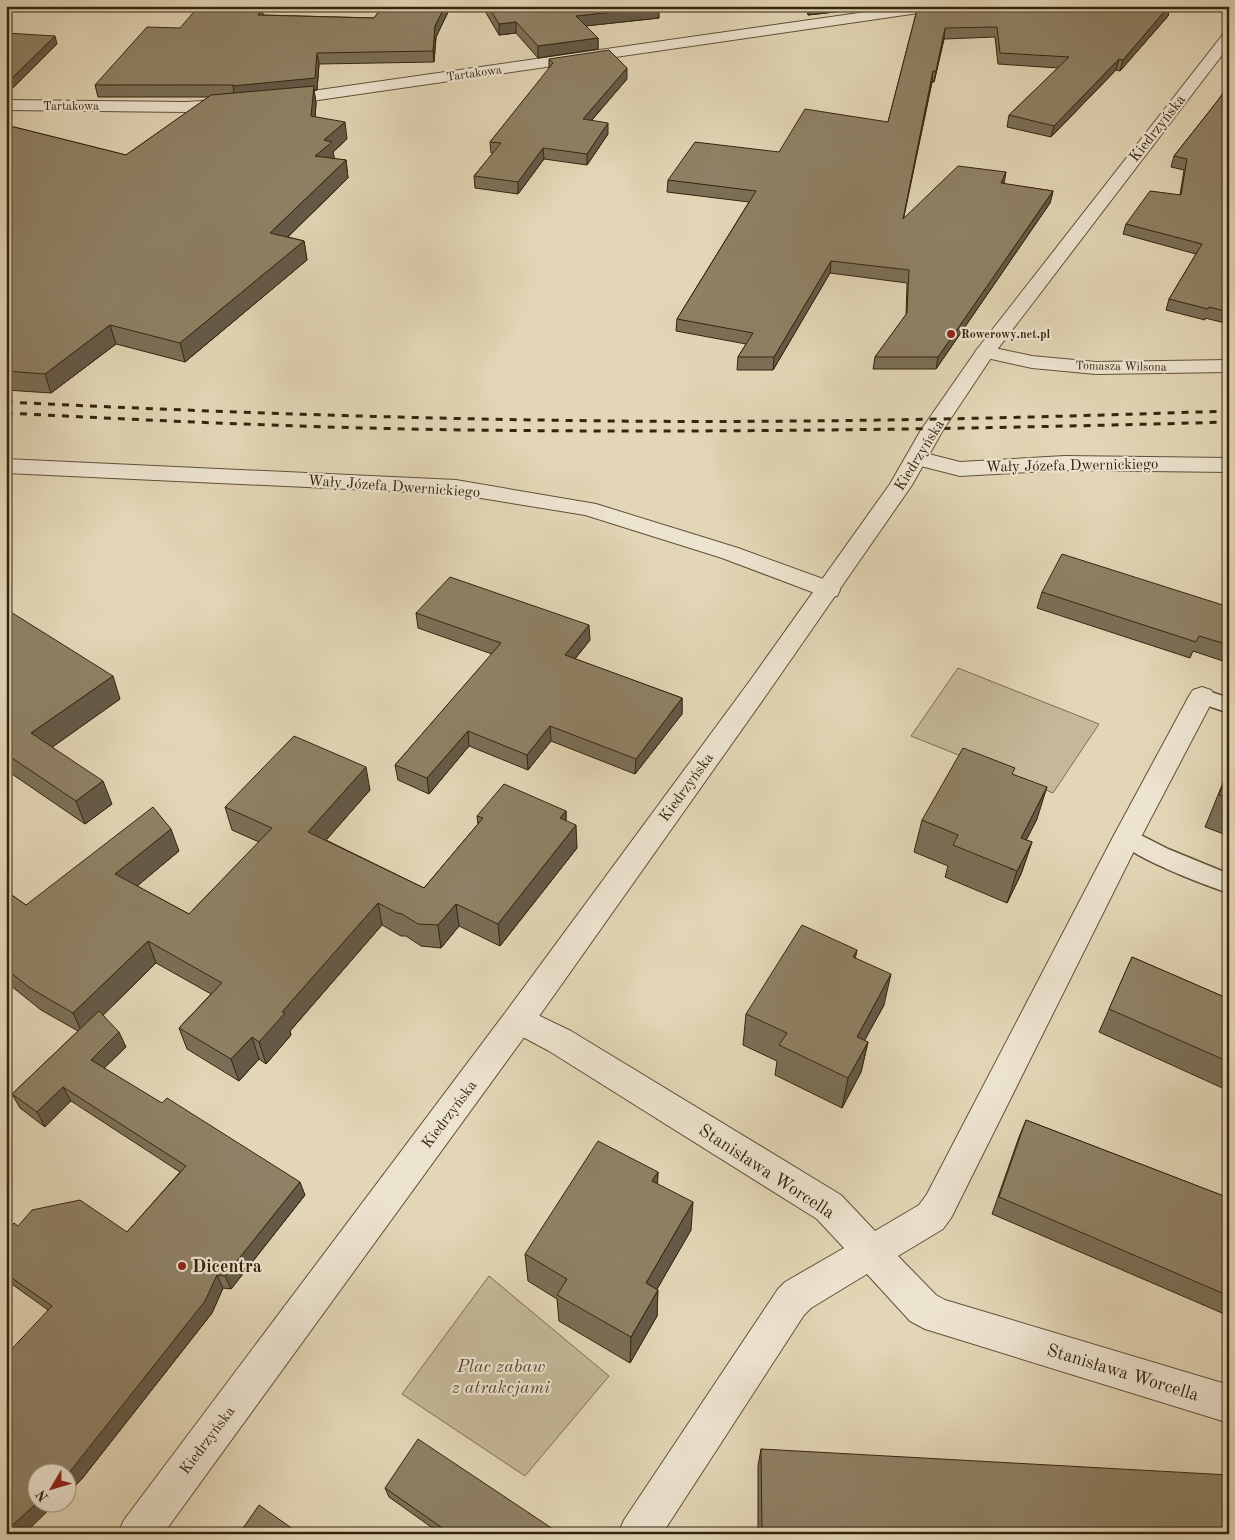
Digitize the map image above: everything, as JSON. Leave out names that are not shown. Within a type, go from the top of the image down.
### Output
[{"type":"street","name":"Tartakowa","points":[[264,102],[313,97],[939,6]]},
{"type":"street","name":"Kiedrzyńska","points":[[138,1534],[519,1020],[828,590],[899,489],[932,430],[984,352],[1229,36]]},
{"type":"street","name":"Tartakowa","points":[[6,105],[186,107],[245,104]]},
{"type":"street","name":"Tomasza Wilsona","points":[[984,352],[1032,362],[1096,368],[1229,366]]},
{"type":"street","name":"Wały Józefa Dwernickiego","points":[[917,458],[960,469],[1065,463],[1229,464]]},
{"type":"street","name":"Wały Józefa Dwernickiego","points":[[6,466],[456,487],[518,496],[598,512],[730,553],[828,590]]},
{"type":"street","points":[[638,1534],[791,1302],[798,1295],[932,1217],[1127,837],[1215,701]]},
{"type":"street","name":"Stanisława Worcella","points":[[519,1020],[560,1041],[829,1207],[923,1308],[938,1316],[1229,1404]]},
{"type":"lane","points":[[1127,837],[1160,855],[1229,884]]},
{"type":"green space","points":[[958,668],[1099,724],[1053,793],[911,736]]},
{"type":"green space","name":"Plac zabaw z atrakcjami","points":[[489,1276],[609,1376],[525,1476],[402,1394]]},
{"type":"building","points":[[383,6],[445,6],[435,26],[433,51],[317,53],[315,78],[233,86],[95,85],[147,27],[180,28],[198,7],[262,9],[258,15],[374,18]]},
{"type":"building","points":[[488,6],[659,7],[576,16],[598,38],[538,46],[516,22],[499,24]]},
{"type":"building","points":[[918,6],[1169,6],[1123,60],[1119,59],[1054,126],[1009,115],[1069,57],[1000,53],[997,27],[945,28],[936,71],[933,71],[903,219],[958,166],[1006,172],[1001,183],[1053,191],[938,357],[875,357],[907,313],[909,270],[831,261],[774,357],[738,357],[753,333],[677,319],[756,191],[668,180],[695,142],[779,152],[805,109],[888,122]]},
{"type":"building","points":[[6,33],[55,36],[6,84]]},
{"type":"building","points":[[609,50],[627,68],[583,119],[608,123],[587,154],[543,148],[518,182],[474,176],[501,143],[490,142],[553,63],[549,59]]},
{"type":"building","points":[[1229,84],[1229,312],[1209,307],[1208,309],[1169,299],[1202,244],[1126,224],[1150,191],[1181,195],[1187,159],[1174,156]]},
{"type":"building","points":[[314,86],[311,116],[345,122],[324,140],[332,142],[315,156],[346,160],[270,233],[304,241],[180,343],[110,325],[45,374],[6,371],[6,357],[11,350],[6,349],[6,125],[126,155],[211,95]]},
{"type":"building","points":[[1062,554],[1229,607],[1229,645],[1199,636],[1196,642],[1042,592]]},
{"type":"building","points":[[450,577],[589,625],[565,655],[682,698],[636,759],[550,726],[527,755],[468,731],[427,778],[395,765],[501,643],[416,613]]},
{"type":"building","points":[[6,609],[113,676],[31,733],[103,781],[76,801],[6,754]]},
{"type":"building","points":[[294,736],[366,767],[308,832],[424,888],[483,818],[477,816],[504,784],[566,811],[560,818],[576,825],[498,924],[456,904],[438,925],[418,924],[378,903],[282,1012],[285,1013],[259,1042],[252,1037],[231,1059],[179,1028],[222,983],[148,941],[73,1013],[30,988],[6,969],[6,891],[26,905],[153,807],[171,829],[115,874],[189,914],[272,828],[225,807]]},
{"type":"building","points":[[963,748],[1015,768],[1012,774],[1047,787],[1021,838],[1032,842],[1017,871],[953,845],[958,835],[922,820]]},
{"type":"building","points":[[1229,771],[1229,798],[1219,795]]},
{"type":"building","points":[[802,925],[857,950],[853,957],[891,974],[857,1037],[868,1042],[848,1078],[779,1045],[787,1033],[746,1014]]},
{"type":"building","points":[[1132,957],[1229,999],[1229,1062],[1109,1009]]},
{"type":"building","points":[[99,1011],[119,1032],[91,1060],[162,1103],[167,1098],[300,1182],[225,1276],[217,1275],[205,1301],[78,1462],[28,1462],[28,1511],[6,1531],[6,1355],[52,1306],[6,1274],[6,1231],[14,1223],[18,1226],[32,1210],[80,1200],[127,1232],[186,1166],[63,1087],[37,1112],[12,1094]]},
{"type":"building","points":[[1026,1120],[1229,1198],[1229,1296],[999,1197]]},
{"type":"building","points":[[598,1141],[658,1172],[652,1181],[693,1202],[646,1283],[658,1290],[631,1337],[557,1295],[567,1279],[525,1254]]},
{"type":"building","points":[[418,1439],[556,1531],[554,1534],[451,1534],[385,1488]]},
{"type":"building","points":[[761,1449],[1229,1475],[1229,1534],[762,1534]]},
{"type":"building","points":[[259,1505],[300,1534],[239,1534]]},
{"type":"railway","points":[[6,402],[462,419],[614,421],[922,419],[1229,411]]},
{"type":"railway","points":[[6,413],[294,426],[562,431],[848,430],[1229,422]]},
{"type":"place","name":"Rowerowy.net.pl","points":[[951,334]]},
{"type":"place","name":"Dicentra","points":[[182,1266]]}]
